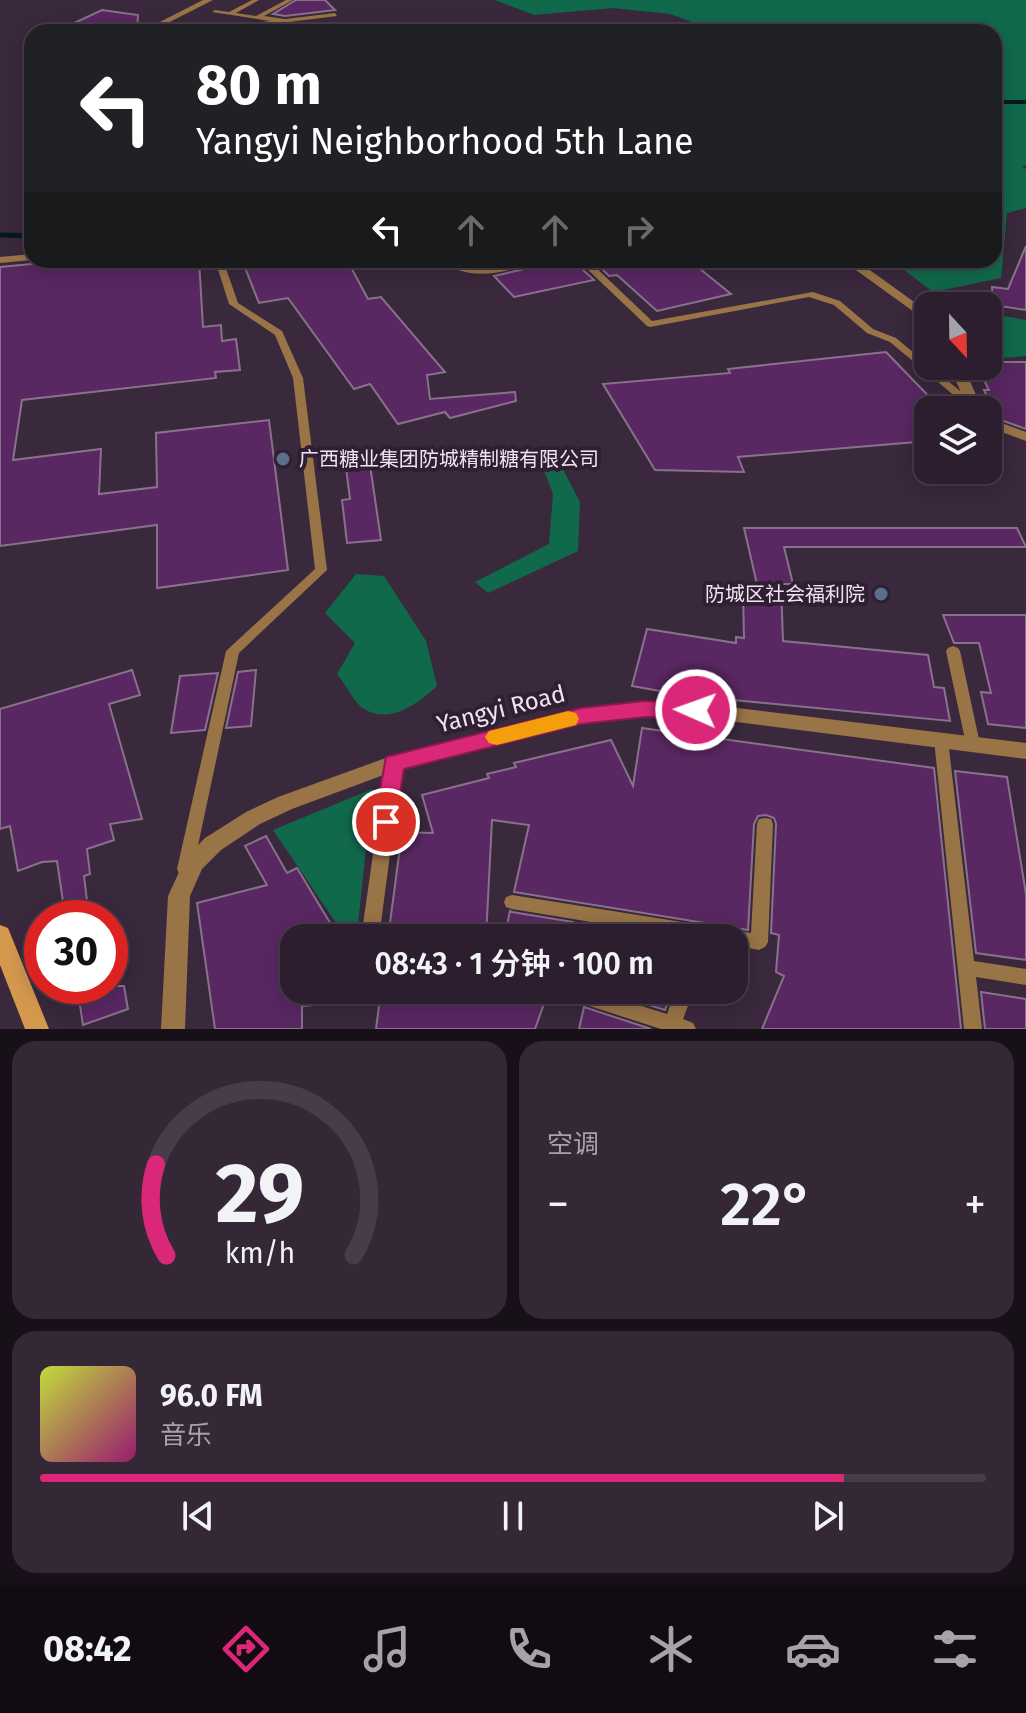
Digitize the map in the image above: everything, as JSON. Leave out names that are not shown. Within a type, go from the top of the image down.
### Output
[{"type":"street","points":[[160,24],[209,0]]},
{"type":"street","points":[[859,268],[914,308]]},
{"type":"street","points":[[1002,428],[1026,437]]},
{"type":"street","name":"Yangyi Road","points":[[179,896],[194,863],[232,830],[285,803],[394,763],[581,716],[645,709],[713,712],[973,744],[1025,754]]},
{"type":"street","points":[[173,1029],[179,896]]},
{"type":"street","points":[[0,935],[37,1029]]},
{"type":"lane","points":[[230,14],[256,0]]},
{"type":"lane","points":[[258,17],[290,0]]},
{"type":"lane","points":[[215,12],[285,21],[288,24]]},
{"type":"lane","points":[[259,24],[335,15]]},
{"type":"lane","points":[[0,260],[24,258]]},
{"type":"lane","points":[[179,896],[233,651],[321,570],[298,378],[279,333],[234,304],[222,268]]},
{"type":"lane","points":[[457,268],[481,271],[498,268]]},
{"type":"lane","points":[[591,268],[650,324],[810,294],[837,303],[870,331],[893,340],[960,396]]},
{"type":"lane","points":[[953,651],[973,744]]},
{"type":"lane","points":[[941,740],[973,1029]]},
{"type":"lane","points":[[372,924],[394,763]]},
{"type":"lane","points":[[748,941],[759,942],[765,824]]},
{"type":"lane","points":[[512,902],[637,924]]},
{"type":"lane","points":[[967,968],[1026,977]]},
{"type":"lane","points":[[607,1004],[677,1027],[682,1004]]},
{"type":"green space","points":[[495,0],[1026,0],[1026,165],[1022,167],[1026,169],[1026,208],[1007,213],[1002,267],[1002,24],[698,24],[670,14],[613,8],[534,15]]},
{"type":"green space","points":[[902,268],[1002,268],[1001,278],[933,292]]},
{"type":"green space","points":[[1002,316],[1026,320],[1026,356],[1002,358]]},
{"type":"green space","points":[[558,460],[580,502],[578,551],[488,593],[475,582],[549,544],[553,494],[541,462]]},
{"type":"green space","points":[[356,574],[384,576],[426,641],[437,686],[404,710],[384,715],[364,709],[337,674],[355,643],[325,613]]},
{"type":"green space","points":[[372,789],[358,924],[337,924],[273,830]]},
{"type":"building","points":[[296,0],[325,0],[335,10],[285,16],[273,14]]},
{"type":"building","points":[[102,10],[138,15],[137,24],[72,24]]},
{"type":"building","points":[[1026,246],[1026,310],[1002,306],[1002,292],[992,292],[992,287],[1008,289]]},
{"type":"building","points":[[0,267],[199,268],[203,327],[221,325],[222,341],[236,339],[240,370],[215,372],[216,378],[22,400],[13,460],[101,449],[99,494],[157,487],[156,433],[269,420],[288,570],[157,588],[157,525],[0,546]]},
{"type":"building","points":[[245,268],[351,268],[368,299],[381,297],[445,372],[427,375],[430,399],[515,392],[516,401],[450,418],[445,412],[398,424],[370,384],[354,389],[288,298],[259,303]]},
{"type":"building","points":[[529,268],[580,268],[594,280],[514,297],[494,276]]},
{"type":"building","points":[[601,268],[699,268],[731,294],[657,311],[617,275],[609,276]]},
{"type":"building","points":[[886,352],[928,396],[914,396],[914,442],[738,457],[744,472],[655,470],[603,384],[730,373],[728,369]]},
{"type":"building","points":[[1002,362],[1026,362],[1026,429],[1002,420],[1002,396],[987,396],[984,390],[989,390],[984,380],[1002,380]]},
{"type":"building","points":[[369,458],[381,540],[347,543],[342,500],[350,499],[345,460]]},
{"type":"building","points":[[744,528],[1017,528],[1026,547],[784,547],[793,584],[781,584],[783,641],[928,655],[934,687],[944,688],[950,721],[682,695],[632,686],[647,629],[736,643],[736,637],[744,638],[743,592],[759,593]]},
{"type":"building","points":[[943,615],[1026,615],[1026,728],[988,724],[981,692],[991,693],[979,643],[954,643]]},
{"type":"building","points":[[132,670],[140,695],[109,704],[142,819],[110,824],[114,840],[87,849],[90,874],[84,876],[87,900],[63,900],[57,861],[42,862],[18,871],[10,826],[0,829],[0,709]]},
{"type":"building","points":[[256,670],[251,726],[226,728],[238,672]]},
{"type":"building","points":[[218,673],[205,730],[171,733],[180,676]]},
{"type":"building","points":[[642,728],[934,768],[961,1029],[762,1029],[784,976],[776,972],[779,935],[771,933],[776,824],[774,818],[766,815],[758,816],[754,824],[748,930],[748,924],[711,924],[514,892],[529,825],[492,820],[487,924],[390,924],[402,832],[433,833],[422,795],[489,778],[487,774],[516,767],[514,763],[611,740],[633,786]]},
{"type":"building","points":[[955,771],[1007,777],[1026,894],[1026,960],[976,953]]},
{"type":"building","points":[[266,836],[287,873],[297,868],[331,924],[280,924],[280,1004],[326,1004],[302,1006],[302,1029],[215,1029],[197,903],[267,885],[245,846]]},
{"type":"building","points":[[510,911],[573,922],[572,924],[507,924]]},
{"type":"building","points":[[981,992],[1026,999],[1026,1029],[985,1029]]},
{"type":"building","points":[[80,1004],[127,1004],[128,1009],[83,1025]]},
{"type":"building","points":[[379,1004],[544,1004],[535,1029],[376,1029]]},
{"type":"building","points":[[646,1004],[667,1004],[665,1010]]},
{"type":"building","points":[[584,1007],[651,1029],[579,1029]]},
{"type":"waterway","points":[[1002,102],[1026,102]]},
{"type":"waterway","points":[[0,235],[24,236]]},
{"type":"slow traffic","points":[[497,737],[568,719]]},
{"type":"place","name":"广西糖业集团防城精制糖有限公司","points":[[283,459]]},
{"type":"place","name":"防城区社会福利院","points":[[881,594]]},
{"type":"route","points":[[386,822],[394,763],[581,716],[645,709],[696,710]]}]
